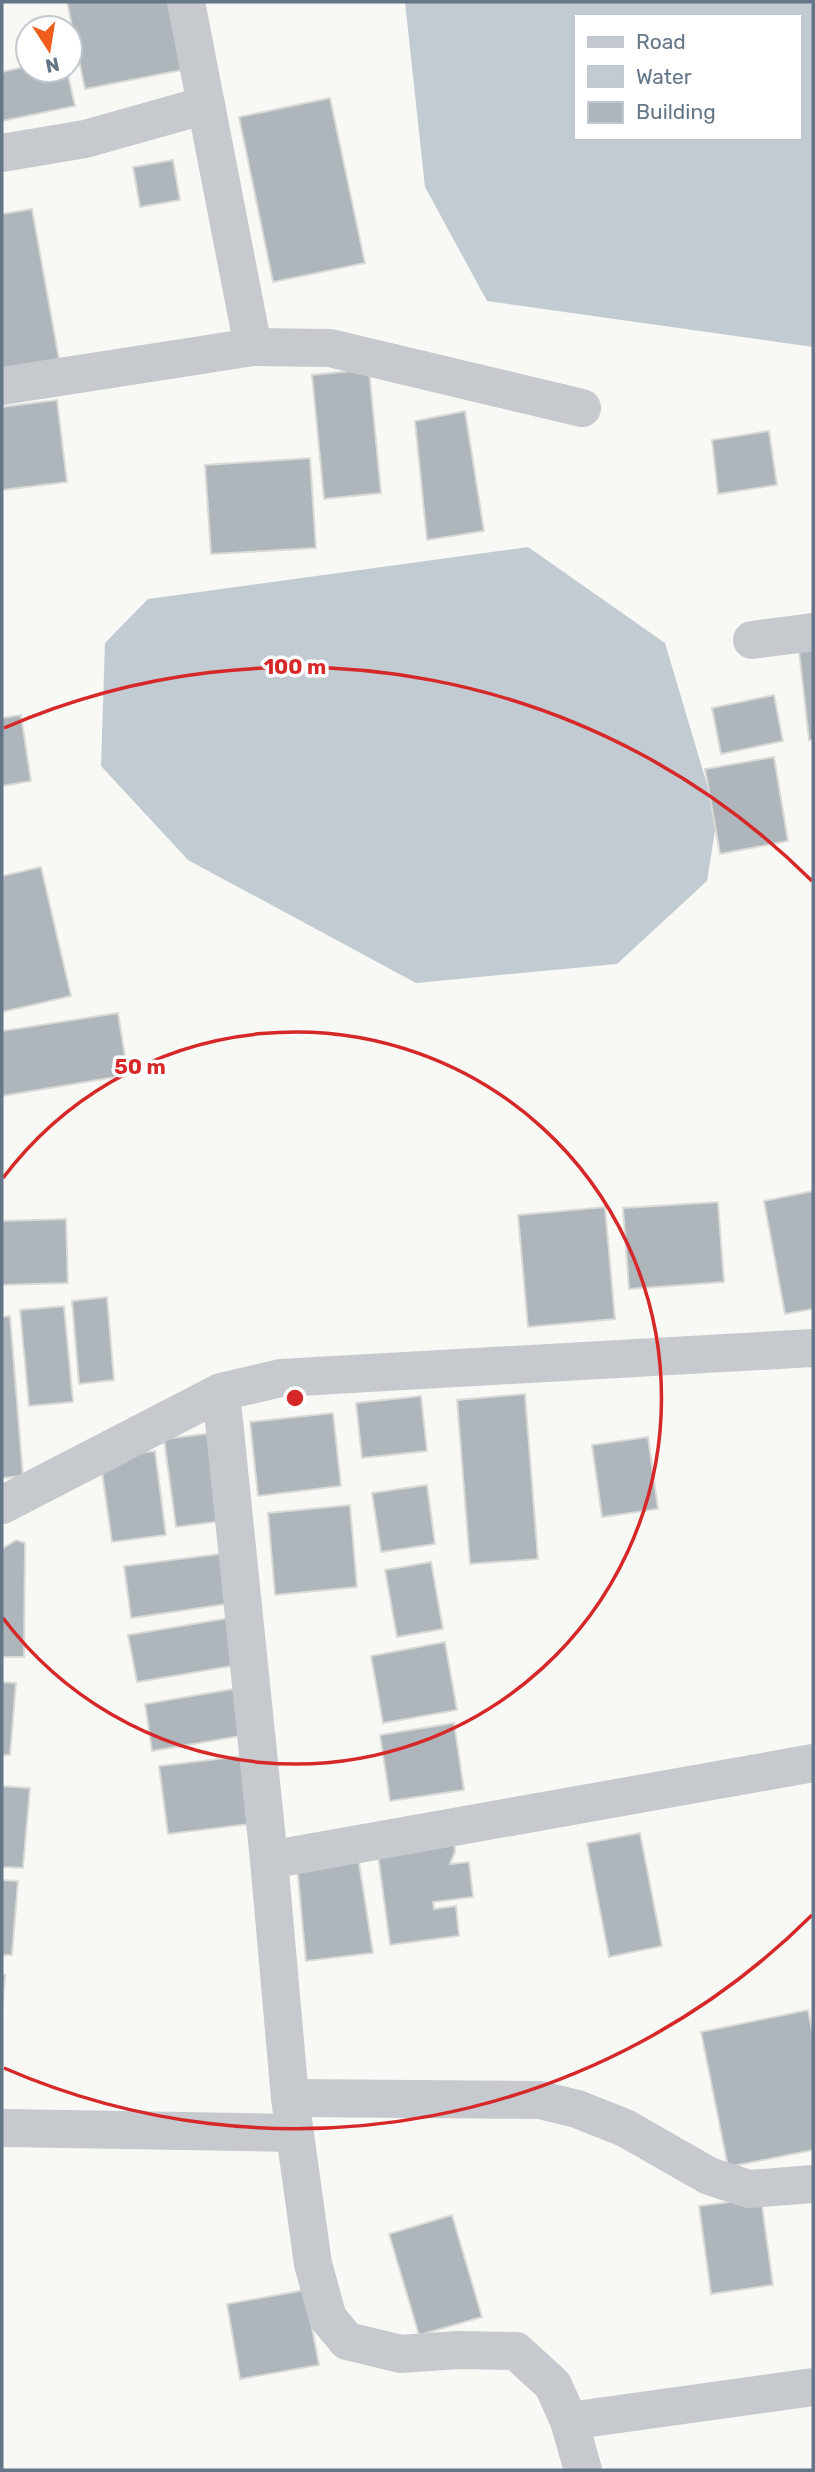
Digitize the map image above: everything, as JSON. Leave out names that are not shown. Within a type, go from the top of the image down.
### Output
[{"type":"street","points":[[186,2],[253,347]]},
{"type":"street","points":[[2,153],[85,139],[206,105]]},
{"type":"street","points":[[2,386],[253,347],[330,348],[582,408]]},
{"type":"street","points":[[752,640],[813,632]]},
{"type":"street","points":[[2,1505],[220,1392],[281,1378],[813,1349]]},
{"type":"street","points":[[220,1392],[269,1860],[292,2115],[313,2264],[328,2318],[347,2341],[401,2354],[458,2350],[516,2351],[553,2385],[569,2421],[583,2470]]},
{"type":"street","points":[[269,1860],[813,1763]]},
{"type":"street","points":[[6,2128],[540,2100],[577,2109],[625,2128],[709,2176],[749,2189],[813,2183]]},
{"type":"street","points":[[569,2421],[813,2387]]},
{"type":"water","points":[[405,2],[813,2],[813,347],[487,301],[425,187]]},
{"type":"water","points":[[528,547],[665,643],[717,818],[707,881],[617,964],[416,983],[188,860],[101,766],[105,643],[148,599]]},
{"type":"building","points":[[67,2],[174,2],[187,69],[85,89],[84,14],[69,14]]},
{"type":"building","points":[[14,69],[14,84],[70,84],[75,106],[2,121],[2,72]]},
{"type":"building","points":[[330,98],[365,263],[273,282],[239,117]]},
{"type":"building","points":[[173,160],[180,200],[140,207],[133,167]]},
{"type":"building","points":[[32,209],[59,359],[2,369],[2,214]]},
{"type":"building","points":[[369,369],[381,493],[324,499],[312,375]]},
{"type":"building","points":[[57,400],[67,482],[2,490],[2,407]]},
{"type":"building","points":[[465,411],[484,531],[427,540],[415,421]]},
{"type":"building","points":[[769,431],[777,485],[718,494],[712,440]]},
{"type":"building","points":[[310,458],[316,548],[211,554],[205,465]]},
{"type":"building","points":[[813,641],[813,740],[809,740],[798,642]]},
{"type":"building","points":[[774,695],[783,741],[721,754],[712,708]]},
{"type":"building","points":[[21,715],[31,781],[2,786],[2,718]]},
{"type":"building","points":[[774,757],[788,841],[720,854],[705,769]]},
{"type":"building","points":[[41,867],[71,996],[2,1012],[2,876]]},
{"type":"building","points":[[118,1013],[128,1075],[2,1096],[2,1031]]},
{"type":"building","points":[[813,1191],[813,1309],[785,1314],[764,1201]]},
{"type":"building","points":[[718,1202],[724,1282],[629,1289],[623,1208]]},
{"type":"building","points":[[605,1207],[615,1319],[528,1327],[518,1215]]},
{"type":"building","points":[[66,1219],[68,1283],[2,1285],[2,1221]]},
{"type":"building","points":[[107,1297],[114,1380],[79,1384],[72,1301]]},
{"type":"building","points":[[64,1306],[73,1402],[29,1406],[20,1310]]},
{"type":"building","points":[[10,1316],[23,1476],[2,1478],[2,1317]]},
{"type":"building","points":[[525,1394],[538,1559],[470,1564],[457,1400]]},
{"type":"building","points":[[421,1396],[427,1451],[362,1458],[356,1403]]},
{"type":"building","points":[[333,1413],[341,1486],[258,1496],[250,1422]]},
{"type":"building","points":[[212,1433],[223,1521],[176,1527],[164,1439]]},
{"type":"building","points":[[648,1437],[658,1509],[602,1517],[592,1445]]},
{"type":"building","points":[[155,1451],[166,1535],[112,1542],[100,1458]]},
{"type":"building","points":[[427,1485],[435,1544],[381,1552],[372,1493]]},
{"type":"building","points":[[350,1505],[357,1587],[275,1595],[268,1513]]},
{"type":"building","points":[[16,1540],[25,1543],[24,1657],[2,1657],[2,1549]]},
{"type":"building","points":[[227,1553],[234,1603],[131,1618],[124,1566]]},
{"type":"building","points":[[431,1562],[443,1629],[397,1637],[385,1570]]},
{"type":"building","points":[[235,1617],[244,1664],[137,1682],[128,1635]]},
{"type":"building","points":[[445,1642],[457,1710],[383,1723],[371,1656]]},
{"type":"building","points":[[2,1682],[16,1683],[10,1755],[2,1755]]},
{"type":"building","points":[[245,1687],[252,1734],[152,1751],[145,1704]]},
{"type":"building","points":[[454,1723],[464,1790],[390,1801],[380,1735]]},
{"type":"building","points":[[251,1755],[259,1823],[168,1834],[159,1766]]},
{"type":"building","points":[[2,1786],[30,1788],[23,1868],[2,1867]]},
{"type":"building","points":[[640,1833],[662,1946],[609,1957],[587,1843]]},
{"type":"building","points":[[454,1838],[455,1852],[450,1864],[469,1862],[473,1897],[433,1902],[434,1909],[456,1906],[459,1936],[390,1945],[377,1848]]},
{"type":"building","points":[[358,1856],[373,1953],[306,1961],[297,1866]]},
{"type":"building","points":[[2,1880],[18,1881],[12,1955],[2,1955]]},
{"type":"building","points":[[2,1975],[5,1975],[2,2012]]},
{"type":"building","points":[[808,2010],[813,2035],[813,2150],[728,2167],[701,2032]]},
{"type":"building","points":[[761,2198],[773,2285],[711,2294],[699,2206]]},
{"type":"building","points":[[452,2215],[482,2317],[419,2335],[389,2234]]},
{"type":"building","points":[[305,2290],[319,2365],[240,2379],[227,2304]]}]
